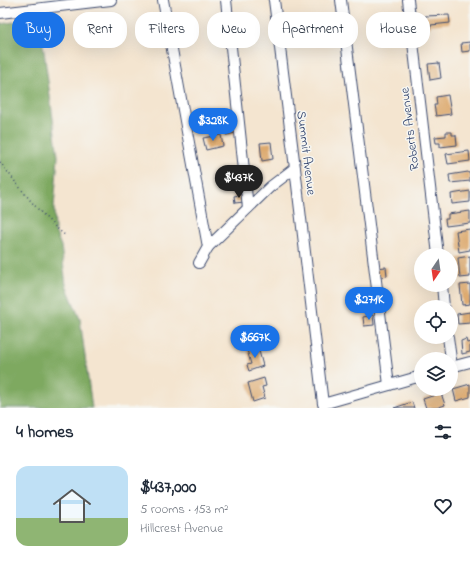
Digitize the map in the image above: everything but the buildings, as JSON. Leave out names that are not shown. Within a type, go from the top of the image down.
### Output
[{"type":"street","points":[[0,13],[111,0]]},
{"type":"street","points":[[163,0],[208,247]]},
{"type":"street","points":[[226,0],[248,208]]},
{"type":"street","name":"Summit Avenue","points":[[274,0],[323,404],[389,385]]},
{"type":"street","points":[[341,0],[389,385],[414,378]]},
{"type":"street","name":"Roberts Avenue","points":[[408,0],[437,248]]},
{"type":"street","points":[[200,263],[208,247],[270,187],[295,168]]},
{"type":"street","points":[[458,363],[470,362]]},
{"type":"path","points":[[0,162],[36,207],[55,228],[66,236]]},
{"type":"green space","points":[[12,22],[12,48],[44,48],[58,156],[54,208],[55,231],[61,246],[66,285],[80,319],[92,408],[0,408],[0,24]]}]
